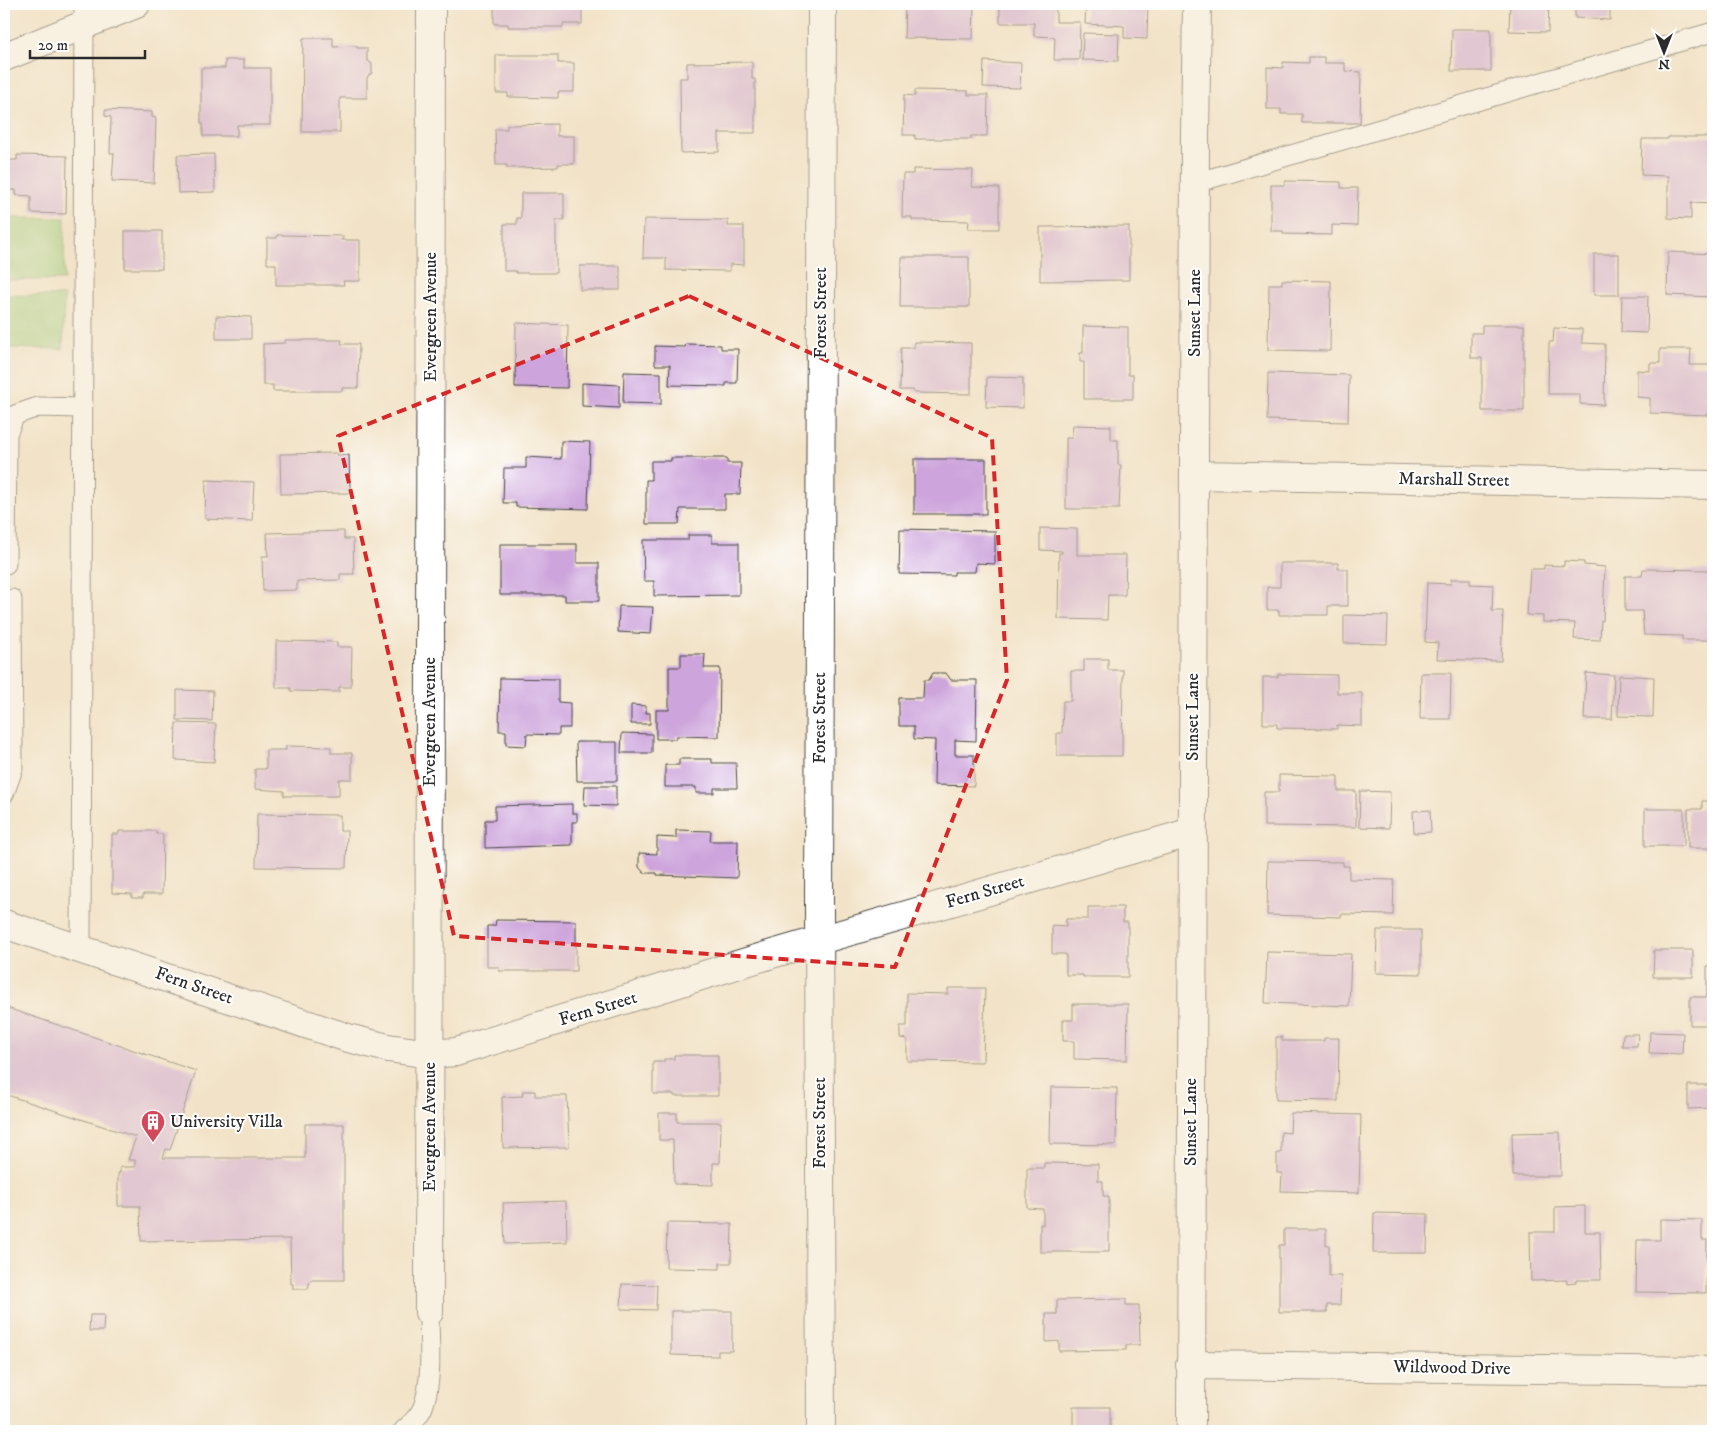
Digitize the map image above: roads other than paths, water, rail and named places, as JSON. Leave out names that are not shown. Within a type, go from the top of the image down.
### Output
[{"type":"street","points":[[4,57],[84,14],[136,4]]},
{"type":"street","name":"Evergreen Avenue","points":[[429,1312],[431,4]]},
{"type":"street","name":"Forest Street","points":[[821,1431],[819,940],[822,4]]},
{"type":"street","name":"Sunset Lane","points":[[1191,1431],[1192,832],[1197,4]]},
{"type":"street","name":"Marshall Street","points":[[1195,475],[1713,485]]},
{"type":"street","name":"Fern Street","points":[[4,924],[348,1038],[388,1048],[430,1054],[456,1052],[819,940],[1192,832]]},
{"type":"street","name":"Wildwood Drive","points":[[1190,1365],[1713,1371]]},
{"type":"lane","points":[[81,948],[84,14]]},
{"type":"lane","points":[[1195,183],[1713,32]]},
{"type":"lane","points":[[6,564],[8,434],[15,415],[38,407],[82,408]]},
{"type":"lane","points":[[4,794],[13,768],[12,599]]},
{"type":"lane","name":"Evergreen Avenue","points":[[403,1431],[413,1423],[424,1406],[428,1381],[429,1312]]},
{"type":"place","name":"University Villa","points":[[153,1143]]}]
